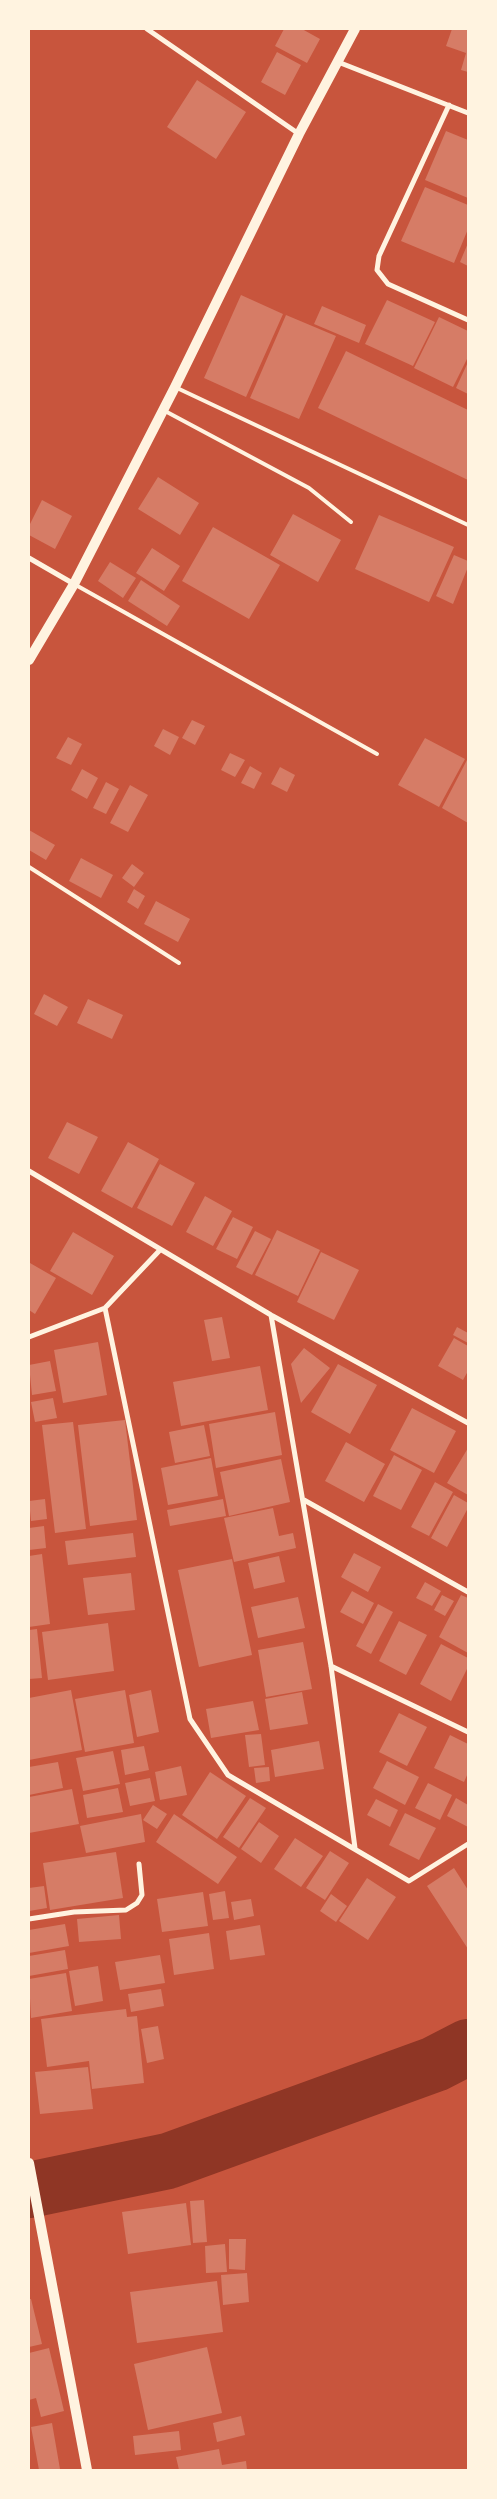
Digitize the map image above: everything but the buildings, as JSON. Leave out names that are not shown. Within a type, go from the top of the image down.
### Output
[{"type":"main road","points":[[29,660],[74,584],[299,134],[355,29]]},
{"type":"main road","points":[[29,2163],[88,2470]]},
{"type":"street","points":[[147,29],[299,134]]},
{"type":"street","points":[[338,62],[468,112]]},
{"type":"street","points":[[448,105],[379,256],[377,270],[388,284],[468,320]]},
{"type":"street","points":[[29,558],[74,584]]},
{"type":"street","points":[[29,1171],[271,1315],[468,1423]]},
{"type":"street","points":[[29,1337],[105,1308],[160,1250]]},
{"type":"street","points":[[105,1308],[190,1719],[228,1774],[409,1880],[468,1844]]},
{"type":"street","points":[[271,1315],[331,1666],[355,1848]]},
{"type":"street","points":[[304,1500],[468,1592]]},
{"type":"street","points":[[331,1666],[468,1732]]},
{"type":"street","points":[[29,1919],[74,1912],[126,1910],[137,1903],[142,1895],[139,1864]]},
{"type":"lane","points":[[174,387],[468,525]]},
{"type":"lane","points":[[162,409],[308,488],[351,522]]},
{"type":"lane","points":[[74,584],[377,754]]},
{"type":"lane","points":[[29,867],[179,963]]},
{"type":"waterway","points":[[29,2190],[168,2161],[435,2064],[468,2047]]}]
